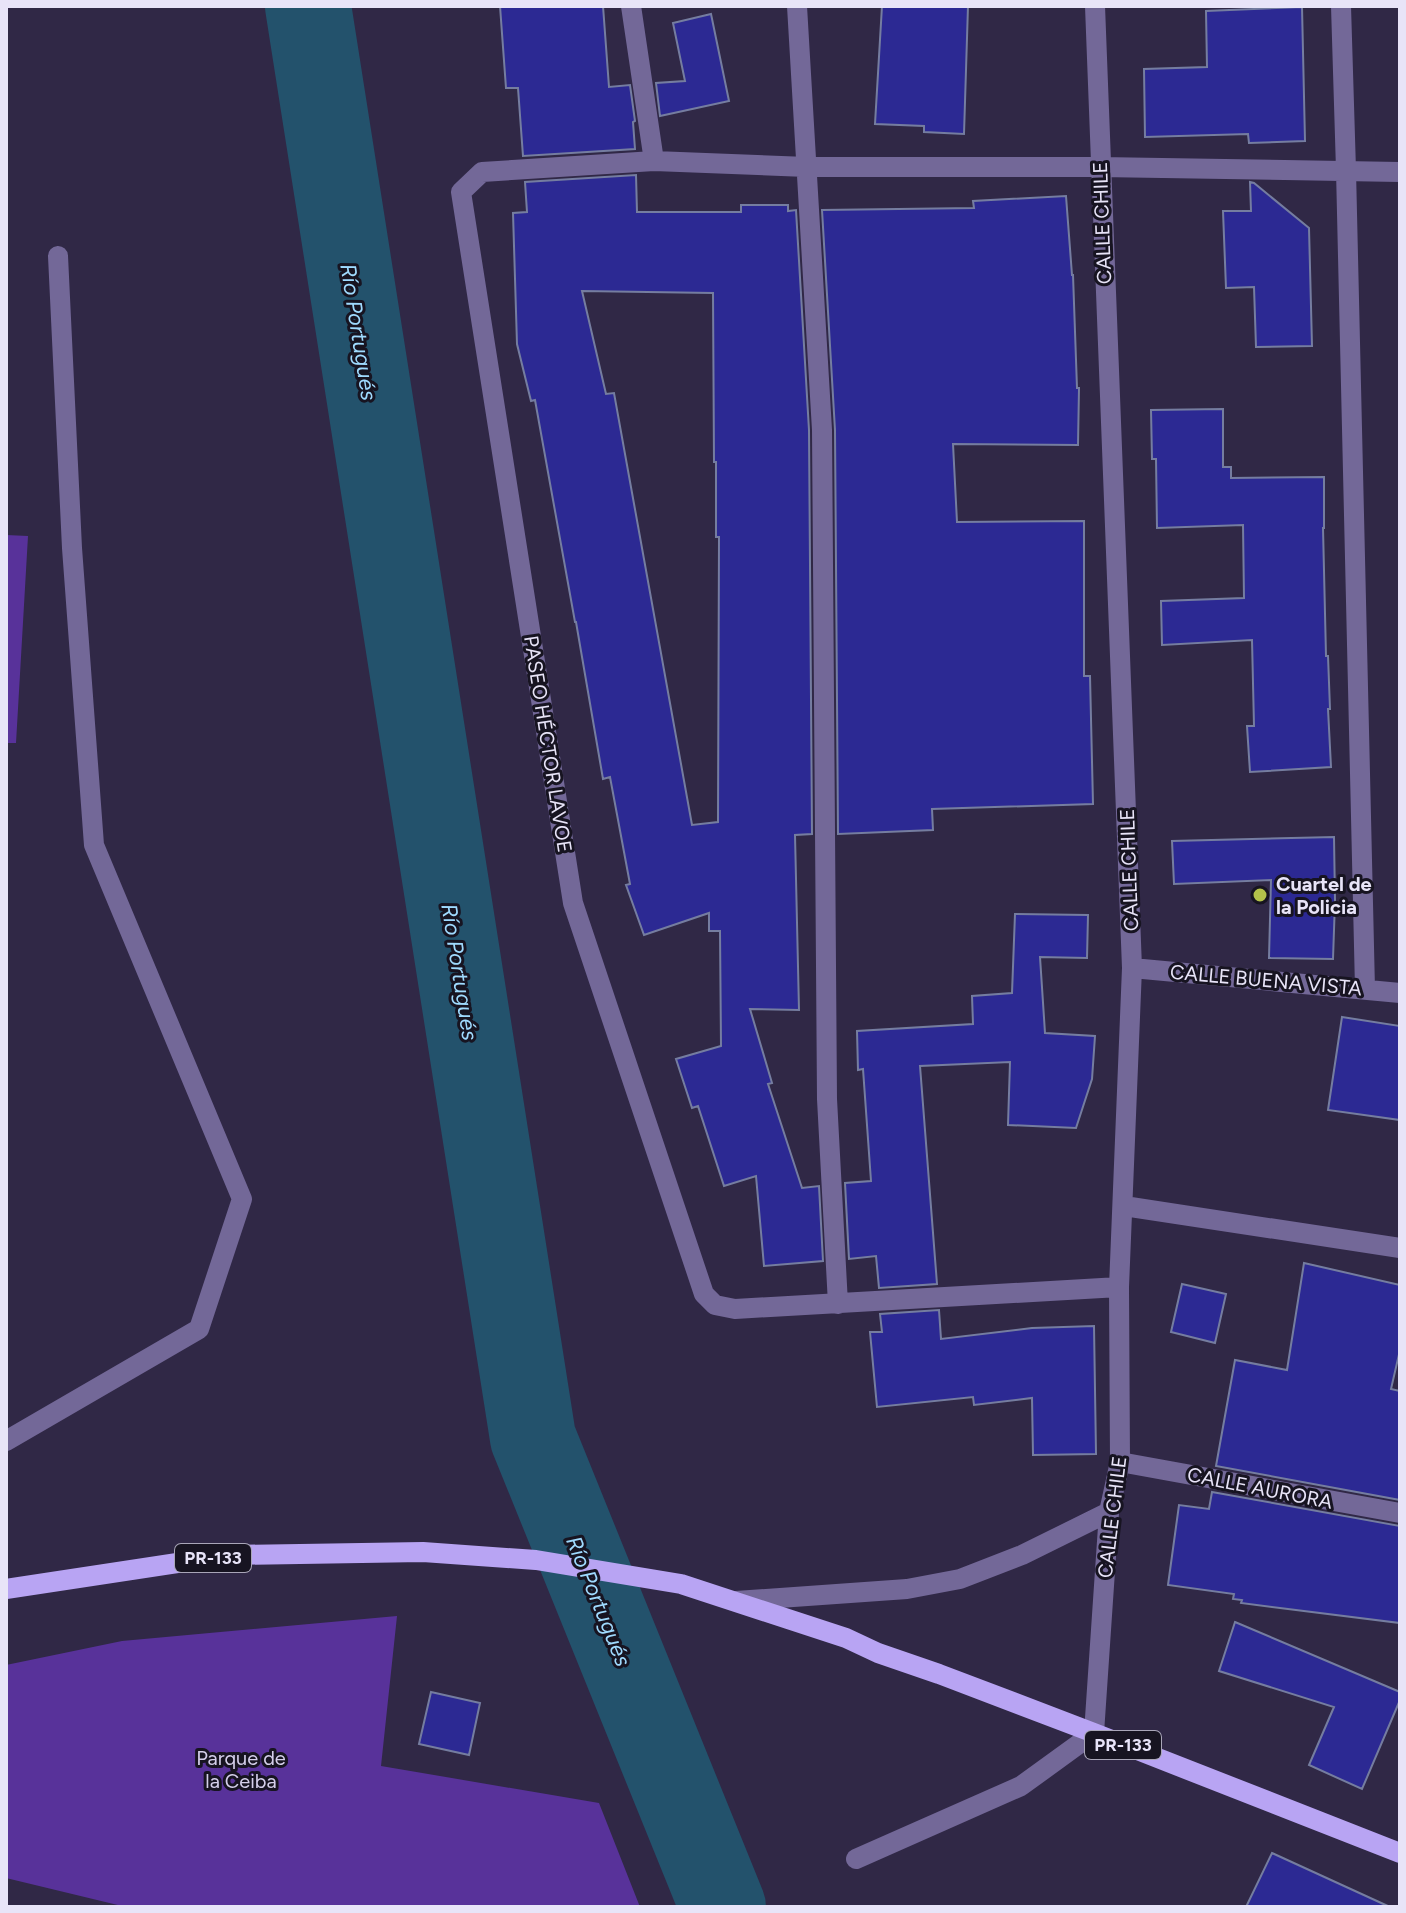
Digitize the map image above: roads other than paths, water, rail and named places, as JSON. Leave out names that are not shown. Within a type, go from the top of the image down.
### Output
[{"type":"main road","name":"PR-133","points":[[6,1589],[230,1555],[423,1552],[536,1560],[681,1584],[846,1638],[878,1653],[1094,1733],[1400,1853]]},
{"type":"street","points":[[631,6],[654,161],[807,167],[1100,167],[1400,172]]},
{"type":"street","points":[[797,6],[822,430],[827,1099],[838,1304],[1119,1287]]},
{"type":"street","name":"CALLE CHILE","points":[[1094,1733],[1109,1512],[1120,1462],[1119,1287],[1132,968],[1095,6]]},
{"type":"street","points":[[1341,6],[1365,989]]},
{"type":"street","name":"PASEO HÉCTOR LAVOE","points":[[654,161],[482,172],[461,192],[573,903],[704,1294],[715,1305],[735,1309],[838,1304]]},
{"type":"street","points":[[6,1441],[199,1329],[242,1199],[94,845],[72,548],[58,256]]},
{"type":"street","name":"CALLE BUENA VISTA","points":[[1132,968],[1400,993]]},
{"type":"street","points":[[1124,1206],[1400,1248]]},
{"type":"street","name":"CALLE AURORA","points":[[1120,1462],[1400,1513]]},
{"type":"street","points":[[736,1601],[907,1589],[960,1579],[1022,1555],[1109,1512]]},
{"type":"street","points":[[856,1859],[1021,1786],[1094,1733]]},
{"type":"waterway","name":"Río Portugués","points":[[308,6],[533,1438],[723,1907]]},
{"type":"place","name":"Cuartel de la Policia","points":[[1260,895]]},
{"type":"park label","name":"Parque de la Ceiba","points":[[241,1770]]}]
